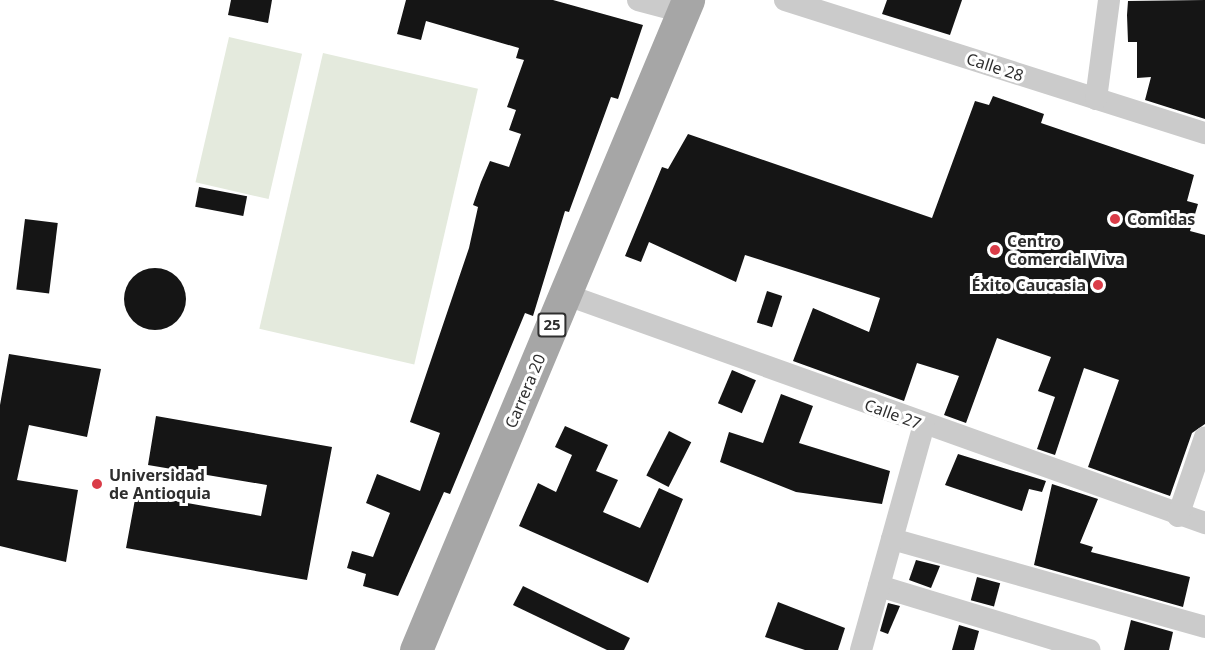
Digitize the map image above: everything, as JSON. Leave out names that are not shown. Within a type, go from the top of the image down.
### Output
[{"type":"main road","name":"Carrera 20","points":[[437,650],[581,300],[692,4]]},
{"type":"main road","name":"Carrera 20","points":[[416,650],[692,4]]},
{"type":"street","points":[[638,0],[692,4]]},
{"type":"street","name":"Calle 28","points":[[785,0],[1205,133]]},
{"type":"street","points":[[1096,99],[1109,0]]},
{"type":"street","name":"Calle 27","points":[[581,300],[1178,516],[1205,523]]},
{"type":"street","points":[[861,650],[924,425]]},
{"type":"street","points":[[1178,516],[1205,437]]},
{"type":"street","points":[[892,539],[1205,627]]},
{"type":"street","points":[[879,586],[1089,650]]},
{"type":"shaded area","points":[[229,37],[302,54],[269,199],[195,182]]},
{"type":"shaded area","points":[[323,53],[478,89],[414,365],[259,329]]},
{"type":"building","points":[[231,0],[272,0],[268,23],[228,15]]},
{"type":"building","points":[[406,0],[553,0],[643,25],[618,99],[611,97],[569,212],[565,211],[533,316],[525,313],[450,494],[444,492],[398,596],[363,586],[366,574],[347,568],[352,551],[373,557],[390,513],[366,503],[377,474],[420,491],[440,433],[410,422],[469,248],[478,207],[473,205],[481,182],[490,161],[509,167],[521,134],[509,130],[516,110],[507,107],[524,60],[516,58],[519,48],[426,21],[421,40],[397,34]]},
{"type":"building","points":[[887,0],[962,0],[950,35],[882,14]]},
{"type":"building","points":[[1205,0],[1205,119],[1145,100],[1151,77],[1137,78],[1137,42],[1128,42],[1127,15],[1128,1]]},
{"type":"building","name":"Centro Comercial Viva","points":[[993,96],[1044,114],[1041,123],[1194,175],[1187,201],[1198,204],[1190,231],[1205,235],[1205,424],[1192,433],[1170,496],[1088,467],[1119,380],[1084,368],[1055,455],[1037,449],[1055,397],[1038,391],[1051,357],[997,338],[966,423],[944,415],[959,376],[917,363],[904,401],[793,361],[813,308],[869,332],[880,298],[745,255],[736,282],[649,242],[641,262],[625,256],[662,167],[668,169],[688,134],[932,218],[975,101],[989,105]]},
{"type":"building","points":[[199,187],[247,196],[243,216],[195,207]]},
{"type":"building","points":[[25,219],[58,223],[49,293],[16,289]]},
{"type":"building","points":[[149,268],[161,268],[177,277],[184,287],[186,299],[184,311],[177,321],[161,330],[149,330],[138,325],[129,316],[124,305],[124,293],[129,282],[138,273]]},
{"type":"building","points":[[767,291],[782,296],[772,327],[757,322]]},
{"type":"building","points":[[9,354],[101,369],[87,437],[29,425],[17,480],[78,490],[66,562],[0,546],[0,405]]},
{"type":"building","points":[[732,370],[756,380],[742,413],[718,403]]},
{"type":"building","points":[[781,394],[813,406],[799,443],[890,471],[882,504],[796,492],[720,462],[729,432],[763,443]]},
{"type":"building","points":[[156,416],[332,447],[307,580],[126,548],[136,494],[261,516],[267,485],[148,465]]},
{"type":"building","points":[[565,426],[608,445],[596,471],[618,480],[603,512],[640,528],[659,488],[683,499],[648,583],[519,526],[538,483],[556,492],[572,455],[555,447]]},
{"type":"building","points":[[669,431],[691,442],[669,487],[646,476]]},
{"type":"building","points":[[958,454],[1046,481],[1042,492],[1029,489],[1022,511],[945,485]]},
{"type":"building","points":[[1052,484],[1098,499],[1080,543],[1093,547],[1091,552],[1190,577],[1183,607],[1034,565]]},
{"type":"building","points":[[916,560],[940,566],[931,588],[909,580]]},
{"type":"building","points":[[977,577],[1000,583],[994,606],[971,600]]},
{"type":"building","points":[[523,586],[630,638],[624,650],[607,650],[513,605]]},
{"type":"building","points":[[778,602],[845,628],[838,650],[805,650],[765,637]]},
{"type":"building","points":[[888,603],[900,606],[888,634],[880,631]]},
{"type":"building","points":[[1131,620],[1173,632],[1169,650],[1124,650]]},
{"type":"building","points":[[959,625],[979,631],[974,650],[952,650]]},
{"type":"place","name":"Comidas","points":[[1115,219]]},
{"type":"place","name":"Centro Comercial Viva","points":[[995,250]]},
{"type":"place","name":"Éxito Caucasia","points":[[1098,285]]},
{"type":"place","name":"Universidad de Antioquia","points":[[97,484]]}]
